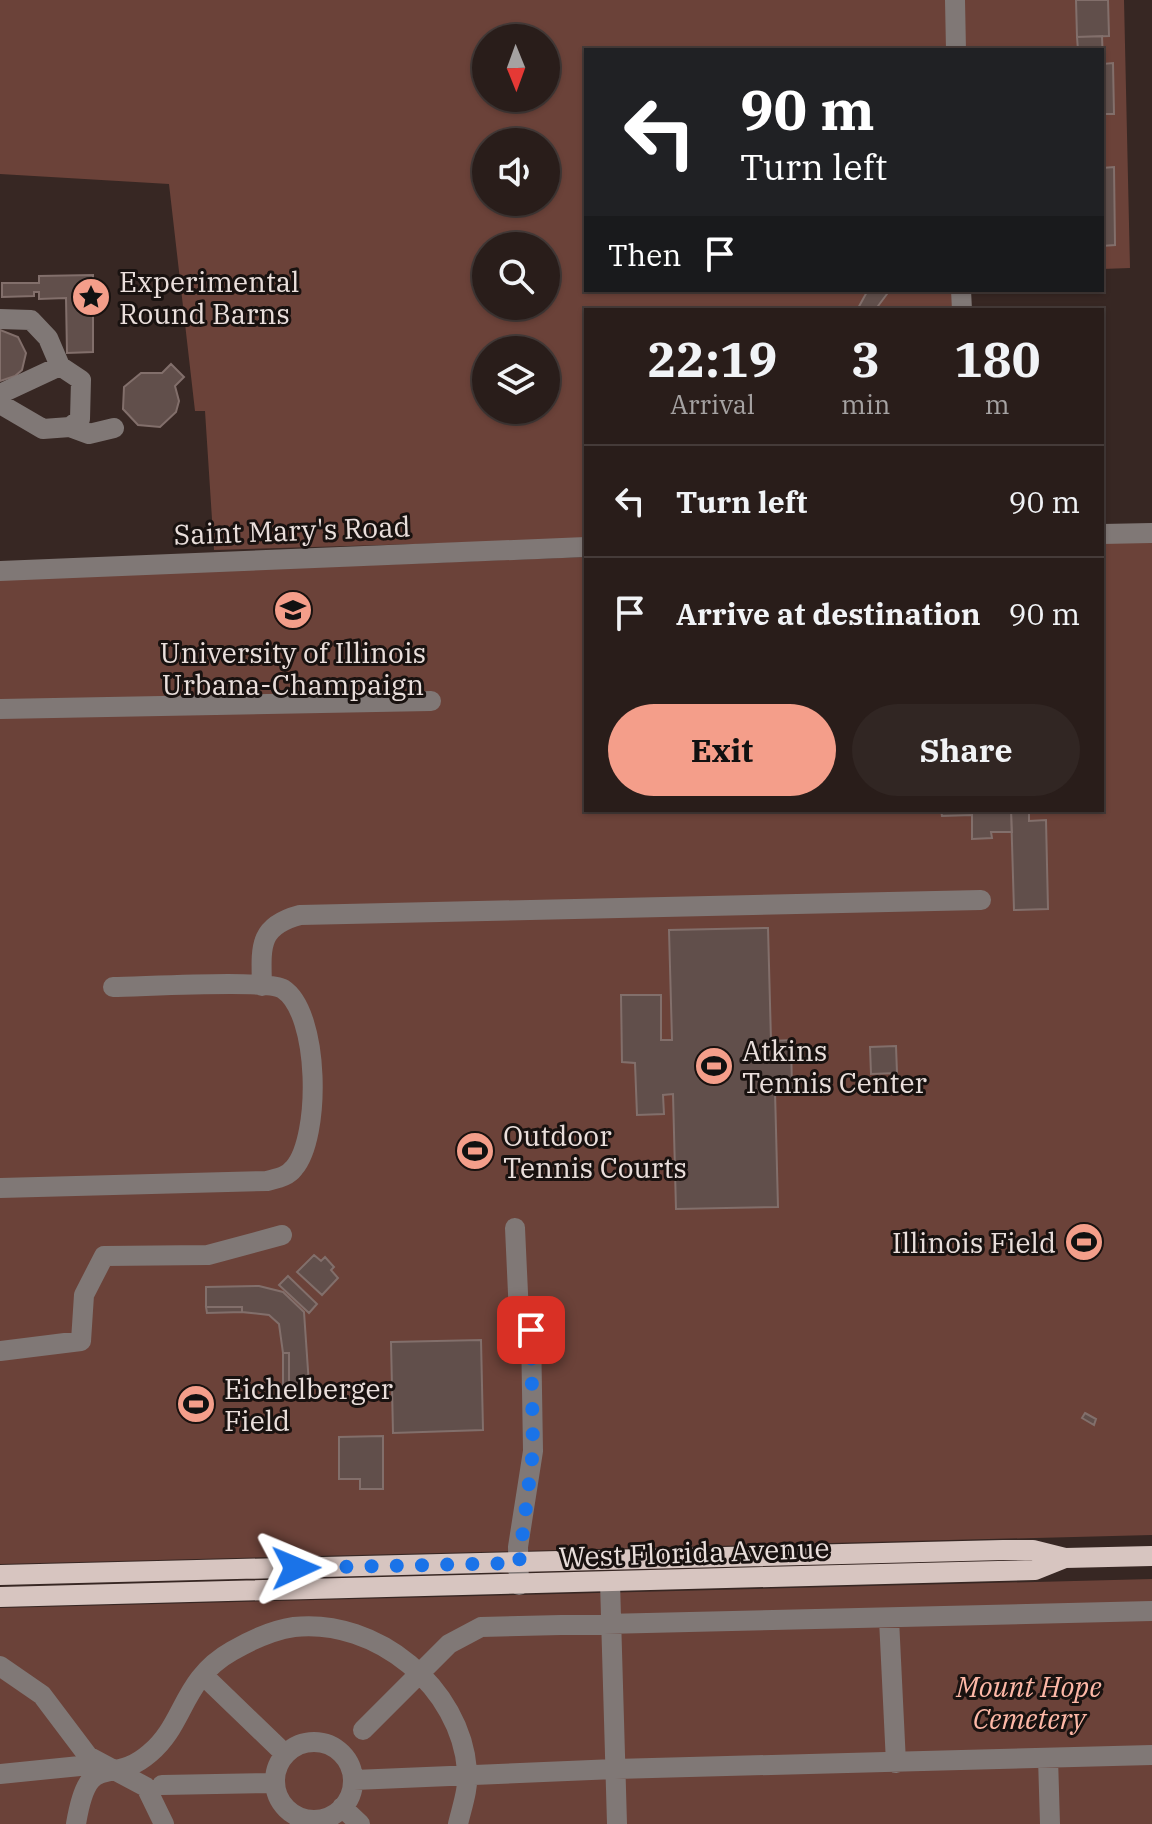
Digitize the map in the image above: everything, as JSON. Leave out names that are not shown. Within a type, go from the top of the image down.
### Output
[{"type":"main road","name":"West Florida Avenue","points":[[0,1575],[1003,1550],[1033,1550],[1065,1558]]},
{"type":"main road","points":[[1065,1558],[1152,1556]]},
{"type":"main road","name":"West Florida Avenue","points":[[0,1597],[1035,1570],[1065,1558]]},
{"type":"street","points":[[955,0],[956,48]]},
{"type":"street","points":[[0,319],[31,320],[48,338],[60,366],[81,380],[80,419],[70,427]]},
{"type":"street","points":[[0,394],[60,366]]},
{"type":"street","points":[[0,404],[43,429],[70,427],[89,434],[114,428]]},
{"type":"street","points":[[1104,534],[1152,533]]},
{"type":"street","name":"Saint Mary's Road","points":[[0,571],[584,547]]},
{"type":"street","points":[[0,709],[431,701]]},
{"type":"street","points":[[262,986],[261,954],[267,933],[282,920],[300,915],[981,900]]},
{"type":"street","points":[[0,1188],[267,1181],[285,1176],[296,1166],[306,1142],[313,1078],[310,1045],[290,995],[281,986],[113,987]]},
{"type":"street","points":[[515,1228],[519,1315],[531,1330],[533,1451],[519,1585]]},
{"type":"street","points":[[0,1351],[81,1341],[84,1295],[104,1256],[208,1255],[282,1235]]},
{"type":"street","points":[[610,1582],[617,1824]]},
{"type":"street","points":[[363,1730],[449,1644],[481,1627],[1152,1611]]},
{"type":"street","points":[[889,1619],[896,1763]]},
{"type":"street","points":[[80,1797],[90,1779],[101,1770],[115,1769],[143,1759],[164,1738],[182,1703],[203,1675],[231,1652],[258,1638],[296,1627],[342,1630],[369,1639],[419,1672],[459,1730],[468,1775],[458,1824]]},
{"type":"street","points":[[0,1666],[42,1695],[88,1756],[146,1787],[160,1815]]},
{"type":"street","points":[[203,1675],[285,1754]]},
{"type":"street","points":[[160,1815],[164,1738]]},
{"type":"street","points":[[75,1740],[80,1766],[76,1824]]},
{"type":"street","points":[[323,1742],[345,1756],[354,1780],[352,1792],[342,1807],[325,1819],[281,1817],[275,1783],[279,1762],[285,1754],[298,1745],[323,1742]]},
{"type":"street","points":[[354,1780],[615,1769],[1152,1755]]},
{"type":"street","points":[[1048,1758],[1050,1824]]},
{"type":"street","points":[[0,1774],[80,1766]]},
{"type":"street","points":[[162,1785],[275,1783]]},
{"type":"street","points":[[342,1807],[360,1824]]},
{"type":"green space","points":[[0,0],[1124,0],[1130,268],[1104,269],[1104,48],[584,48],[584,292],[953,292],[954,308],[584,308],[584,539],[214,550],[205,411],[195,411],[169,184],[0,174]]},
{"type":"green space","name":"University of Illinois Urbana-Champaign","points":[[1152,542],[1152,1535],[0,1564],[0,579],[584,557],[584,812],[1104,812],[1104,543]]},
{"type":"green space","name":"Mount Hope Cemetery","points":[[1152,1579],[1152,1824],[0,1824],[0,1608]]},
{"type":"building","points":[[1076,0],[1108,0],[1109,36],[1077,37]]},
{"type":"building","points":[[1102,36],[1102,48],[1078,48],[1077,37]]},
{"type":"building","points":[[1113,63],[1114,114],[1104,114],[1104,64]]},
{"type":"building","points":[[1114,167],[1115,245],[1104,246],[1104,168]]},
{"type":"building","points":[[93,275],[93,352],[67,353],[66,298],[39,299],[39,292],[34,292],[34,296],[2,297],[2,283],[39,283],[39,276]]},
{"type":"building","points":[[867,292],[888,292],[876,308],[858,308]]},
{"type":"building","points":[[0,330],[18,337],[26,353],[22,370],[0,381]]},
{"type":"building","points":[[171,364],[184,377],[175,386],[179,401],[176,412],[160,427],[138,425],[123,409],[124,387],[141,373],[162,373]]},
{"type":"building","points":[[941,812],[1011,812],[1012,832],[991,832],[992,838],[972,839],[972,815],[942,816]]},
{"type":"building","points":[[1011,812],[1029,812],[1029,821],[1046,820],[1048,909],[1014,910]]},
{"type":"building","name":"Atkins Tennis Center","points":[[768,928],[771,1041],[791,1040],[792,1091],[775,1091],[778,1207],[676,1209],[673,1094],[663,1095],[664,1114],[637,1115],[635,1063],[622,1062],[621,995],[661,995],[661,1040],[672,1040],[669,930]]},
{"type":"building","points":[[896,1046],[897,1073],[871,1074],[870,1047]]},
{"type":"building","points":[[314,1255],[321,1261],[325,1257],[338,1278],[322,1295],[297,1272]]},
{"type":"building","points":[[288,1276],[317,1304],[309,1313],[279,1285]]},
{"type":"building","points":[[259,1286],[283,1292],[304,1312],[309,1385],[289,1385],[289,1353],[283,1353],[279,1324],[269,1315],[242,1312],[242,1307],[206,1307],[206,1287]]},
{"type":"building","points":[[206,1307],[242,1307],[242,1312],[207,1313]]},
{"type":"building","points":[[481,1340],[483,1430],[393,1433],[391,1342]]},
{"type":"building","points":[[283,1353],[289,1353],[289,1385],[283,1385]]},
{"type":"building","points":[[1085,1413],[1096,1419],[1094,1425],[1082,1418]]},
{"type":"building","points":[[383,1436],[383,1489],[360,1489],[360,1479],[339,1479],[339,1437]]},
{"type":"place","name":"Experimental Round Barns","points":[[91,297]]},
{"type":"place","name":"University of Illinois Urbana-Champaign","points":[[293,610]]},
{"type":"place","name":"Atkins Tennis Center","points":[[714,1066]]},
{"type":"place","name":"Outdoor Tennis Courts","points":[[475,1151]]},
{"type":"place","name":"Illinois Field","points":[[1084,1242]]},
{"type":"place","name":"Eichelberger Field","points":[[196,1404]]},
{"type":"route","points":[[296,1568],[519,1563],[518,1547],[533,1451],[531,1330]]}]
